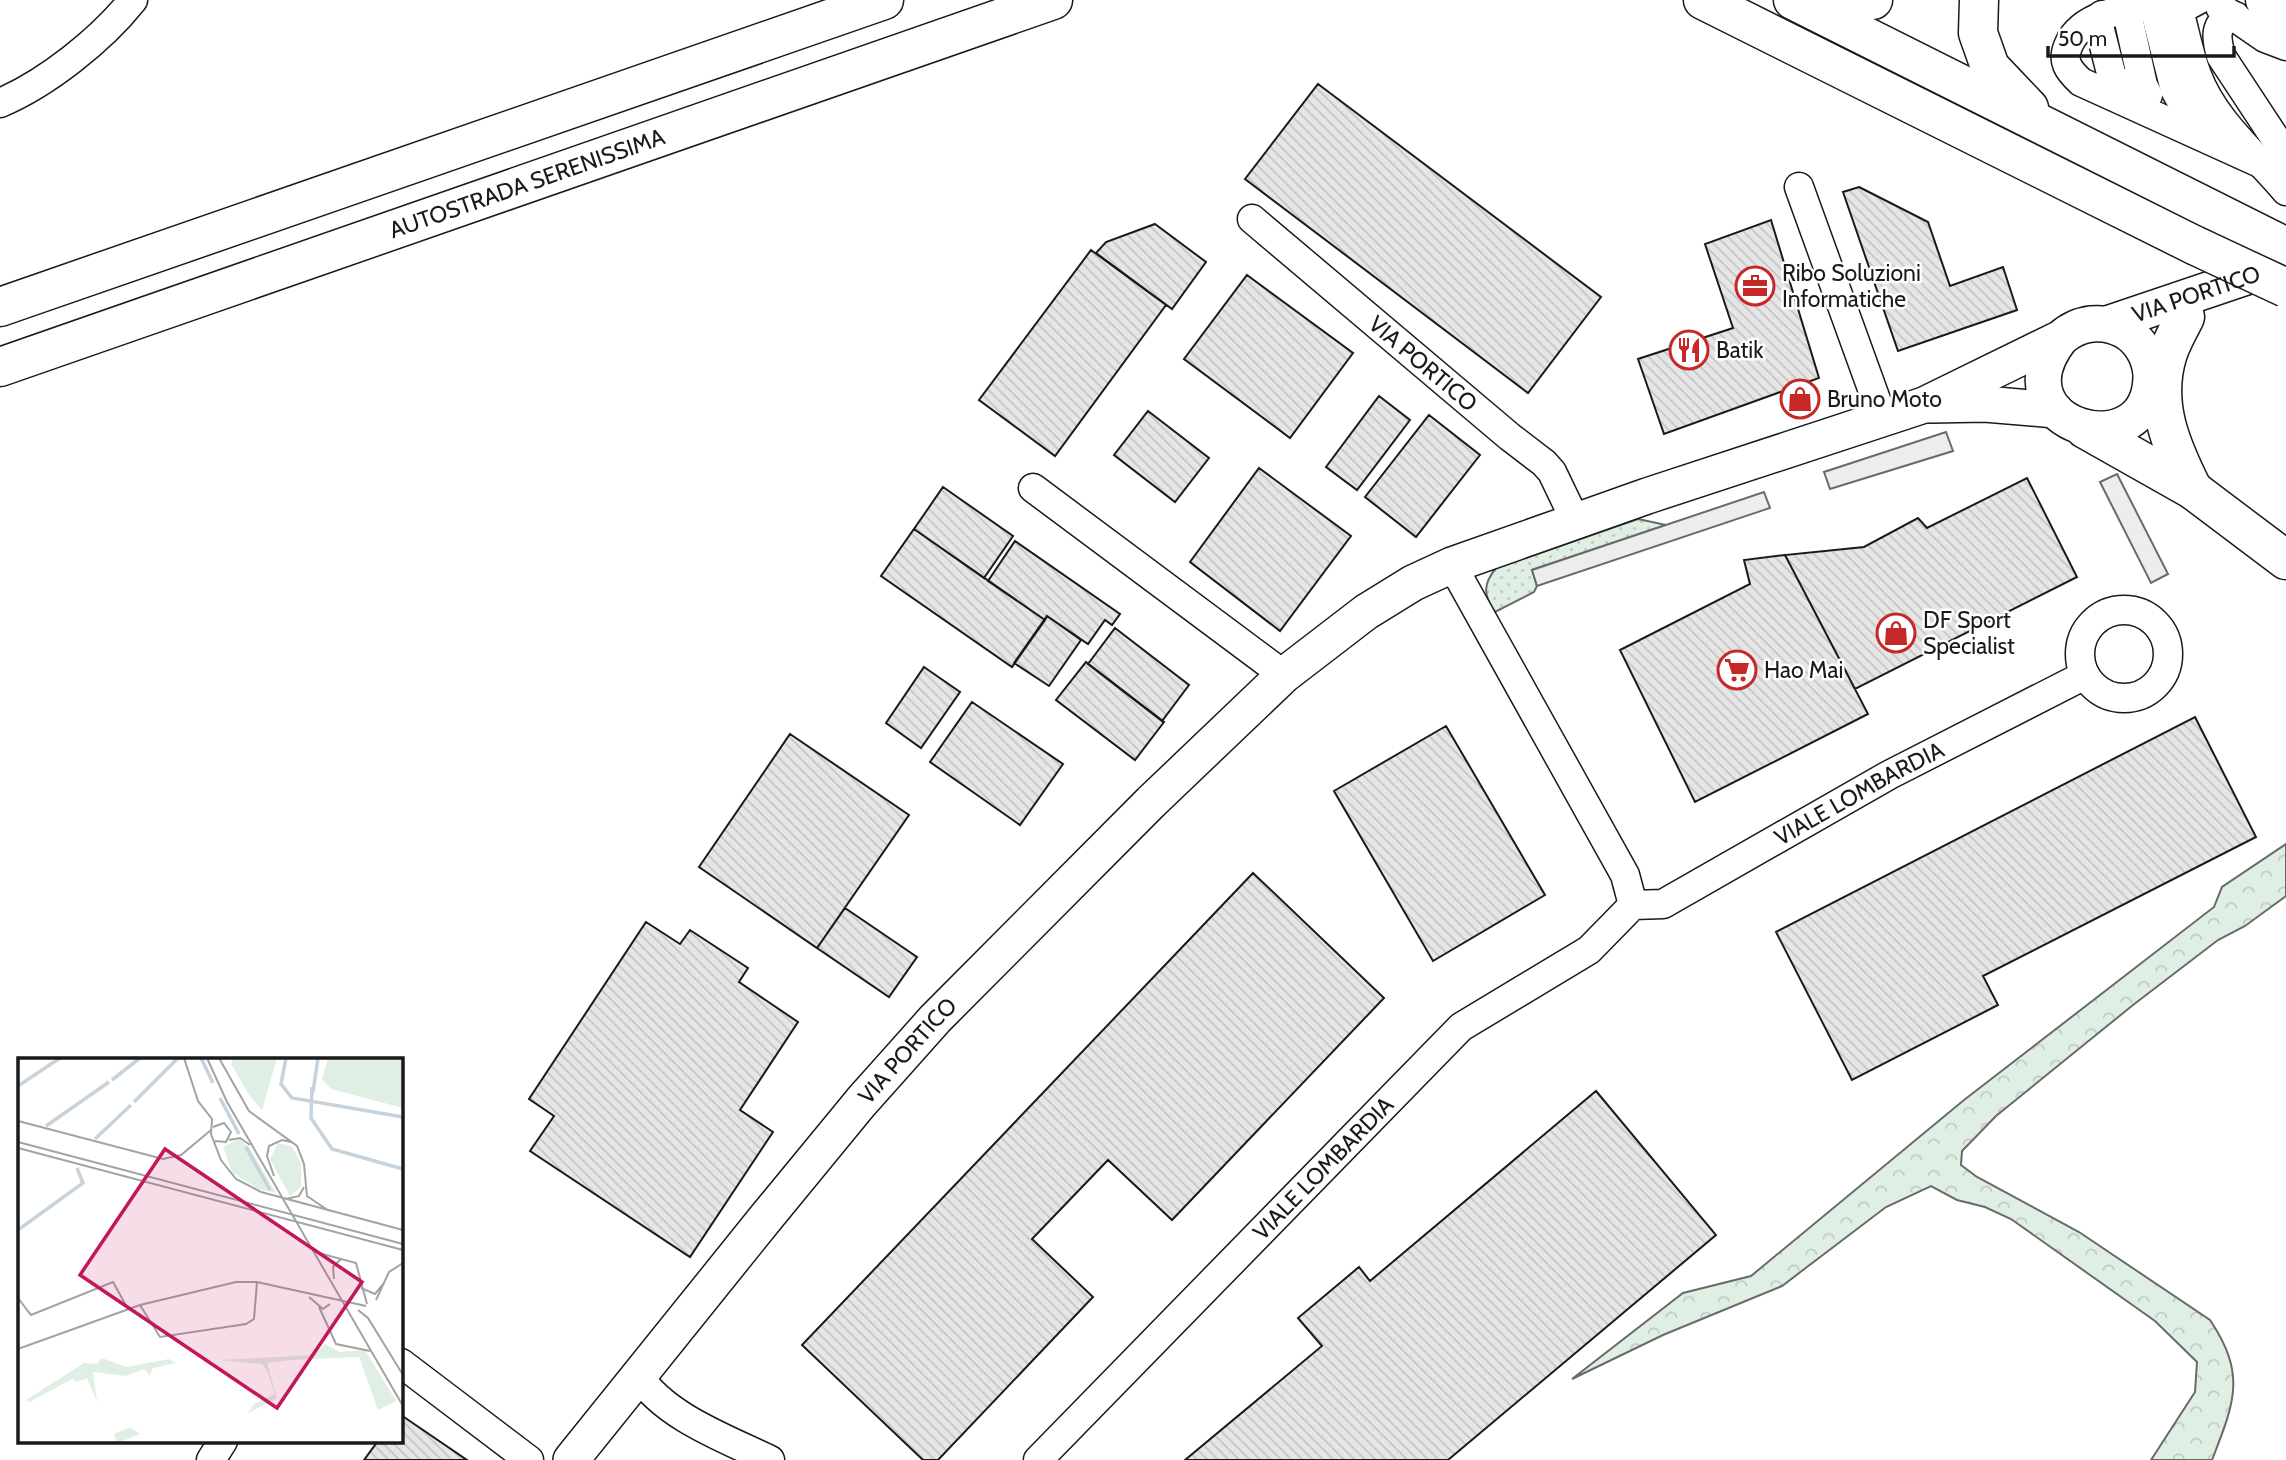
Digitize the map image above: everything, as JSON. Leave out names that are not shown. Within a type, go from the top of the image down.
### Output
[{"type":"highway","points":[[0,307],[884,0]]},
{"type":"highway","name":"AUTOSTRADA SERENISSIMA","points":[[0,367],[1053,0]]},
{"type":"highway","points":[[1703,0],[2194,245],[2286,288]]},
{"type":"highway","points":[[1793,0],[2286,247]]},
{"type":"highway","points":[[1807,0],[1839,4],[1873,0]]},
{"type":"highway","points":[[1979,0],[1978,33],[1990,67],[2047,128]]},
{"type":"highway","points":[[2250,8],[2286,22]]},
{"type":"highway","points":[[2185,317],[2169,352],[2162,397],[2167,432],[2193,491]]},
{"type":"highway","points":[[2145,400],[2147,420],[2157,448],[2166,464],[2193,491]]},
{"type":"highway","points":[[2070,419],[2193,491],[2286,560]]},
{"type":"main road","name":"VIA PORTICO","points":[[571,1460],[844,1123],[935,1019],[1152,802],[1284,675],[1366,612],[1413,583],[1452,565],[1924,405],[2077,327],[2091,323],[2107,324],[2132,317],[2286,263]]},
{"type":"main road","name":"VIA PORTICO","points":[[2148,358],[2169,329],[2185,317],[2286,282]]},
{"type":"main road","name":"VIA PORTICO","points":[[1924,405],[1985,404],[2070,419],[2105,429],[2119,425],[2137,413],[2145,400],[2150,387],[2151,372],[2148,358],[2138,341],[2130,334],[2107,324]]},
{"type":"main road","points":[[2060,338],[2050,351],[2044,370],[2045,391],[2070,419]]},
{"type":"street","points":[[0,103],[39,83],[70,60],[133,0]]},
{"type":"street","points":[[2198,0],[2183,8],[2181,18],[2197,76],[2210,101],[2231,130]]},
{"type":"street","points":[[2209,0],[2250,8]]},
{"type":"street","points":[[2156,4],[2156,15],[2175,90],[2180,99],[2199,116]]},
{"type":"street","points":[[2156,4],[2102,15],[2085,24],[2072,37],[2065,60],[2069,71],[2081,82],[2275,163]]},
{"type":"street","points":[[2148,95],[2143,85],[2127,17],[2156,4]]},
{"type":"street","points":[[2250,8],[2221,22],[2217,29],[2221,56],[2279,144],[2275,163]]},
{"type":"street","points":[[2250,8],[2265,38],[2286,46]]},
{"type":"street","points":[[2102,15],[2099,26],[2112,76],[2120,83],[2231,130],[2275,163],[2286,191]]},
{"type":"street","points":[[1799,187],[1883,419]]},
{"type":"street","name":"VIA PORTICO","points":[[1252,219],[1510,438],[1544,463],[1552,472],[1576,522]]},
{"type":"street","points":[[1033,488],[1284,675]]},
{"type":"street","points":[[1452,565],[1625,875],[1633,905]]},
{"type":"street","name":"VIALE LOMBARDIA","points":[[1038,1460],[1461,1027],[1589,950],[1633,905],[1663,904],[1889,775],[2085,675]]},
{"type":"street","points":[[402,1364],[529,1460]]},
{"type":"street","points":[[638,1375],[644,1385],[682,1417],[770,1460]]},
{"type":"street","points":[[211,1460],[222,1442]]},
{"type":"green space","points":[[1638,519],[1666,525],[1532,570],[1537,586],[1534,592],[1495,612],[1491,606],[1486,590],[1496,568]]},
{"type":"green space","points":[[2286,844],[2286,896],[2245,926],[2218,940],[2133,1005],[1996,1116],[1962,1151],[1961,1165],[1977,1177],[2079,1232],[2210,1320],[2222,1339],[2233,1373],[2231,1405],[2212,1460],[2151,1460],[2195,1392],[2197,1362],[2155,1321],[2011,1219],[1985,1207],[1957,1200],[1931,1186],[1886,1207],[1782,1286],[1663,1335],[1572,1379],[1683,1293],[1751,1276],[1964,1100],[2214,907],[2222,887]]},
{"type":"shaded area","points":[[1946,432],[1953,451],[1830,489],[1824,472]]},
{"type":"shaded area","points":[[2117,474],[2168,574],[2151,583],[2100,482]]},
{"type":"shaded area","points":[[1764,492],[1770,508],[1537,586],[1532,570]]},
{"type":"building","points":[[1318,84],[1601,297],[1528,393],[1245,179]]},
{"type":"building","points":[[1859,187],[1928,222],[1950,286],[2003,267],[2017,310],[1898,351],[1843,192]]},
{"type":"building","name":"Ribo Soluzioni Informatiche","points":[[1771,220],[1819,378],[1664,434],[1638,359],[1733,328],[1705,244]]},
{"type":"building","points":[[1155,224],[1206,262],[1172,309],[1096,253],[1106,242]]},
{"type":"building","points":[[1091,250],[1166,305],[1055,456],[979,400]]},
{"type":"building","points":[[1247,275],[1353,353],[1290,438],[1184,359]]},
{"type":"building","points":[[1379,396],[1410,420],[1357,490],[1326,467]]},
{"type":"building","points":[[1148,411],[1209,458],[1175,502],[1114,455]]},
{"type":"building","points":[[1429,415],[1480,455],[1416,537],[1365,497]]},
{"type":"building","points":[[1259,468],[1351,536],[1280,631],[1190,562]]},
{"type":"building","name":"DF Sport Specialist","points":[[2027,478],[2077,577],[1855,689],[1785,555],[1864,547],[1918,518],[1927,528]]},
{"type":"building","points":[[943,487],[1013,536],[984,578],[914,529]]},
{"type":"building","points":[[914,529],[1045,620],[1012,667],[881,576]]},
{"type":"building","points":[[1015,541],[1120,614],[1112,625],[1105,620],[1088,644],[1047,616],[1045,620],[988,581]]},
{"type":"building","name":"Hao Mai","points":[[1785,555],[1868,714],[1695,802],[1620,650],[1750,584],[1744,560]]},
{"type":"building","points":[[1047,616],[1081,640],[1049,686],[1014,663]]},
{"type":"building","points":[[1115,628],[1189,685],[1162,721],[1088,664]]},
{"type":"building","points":[[1086,662],[1164,722],[1135,760],[1056,700]]},
{"type":"building","points":[[924,667],[960,692],[921,748],[886,723]]},
{"type":"building","points":[[972,702],[1063,764],[1020,825],[930,762]]},
{"type":"building","points":[[2195,717],[2256,837],[1983,976],[1998,1005],[1852,1080],[1776,932]]},
{"type":"building","points":[[1446,726],[1545,895],[1433,961],[1334,791]]},
{"type":"building","points":[[790,734],[909,815],[817,948],[699,867]]},
{"type":"building","points":[[1253,873],[1384,998],[1172,1220],[1108,1160],[1032,1239],[1093,1297],[938,1460],[923,1460],[802,1345]]},
{"type":"building","points":[[845,908],[917,957],[889,997],[817,948]]},
{"type":"building","points":[[646,922],[680,944],[690,930],[748,968],[739,982],[798,1022],[740,1110],[773,1132],[690,1257],[530,1151],[554,1116],[529,1099]]},
{"type":"building","points":[[1596,1091],[1716,1235],[1448,1460],[1185,1460],[1322,1346],[1298,1318],[1359,1267],[1370,1281]]},
{"type":"building","points":[[402,1416],[467,1460],[364,1460],[377,1442],[402,1442]]},
{"type":"place","name":"Ribo Soluzioni Informatiche","points":[[1755,286]]},
{"type":"place","name":"Batik","points":[[1689,350]]},
{"type":"place","name":"Bruno Moto","points":[[1800,399]]},
{"type":"place","name":"DF Sport Specialist","points":[[1896,633]]},
{"type":"place","name":"Hao Mai","points":[[1737,670]]}]
